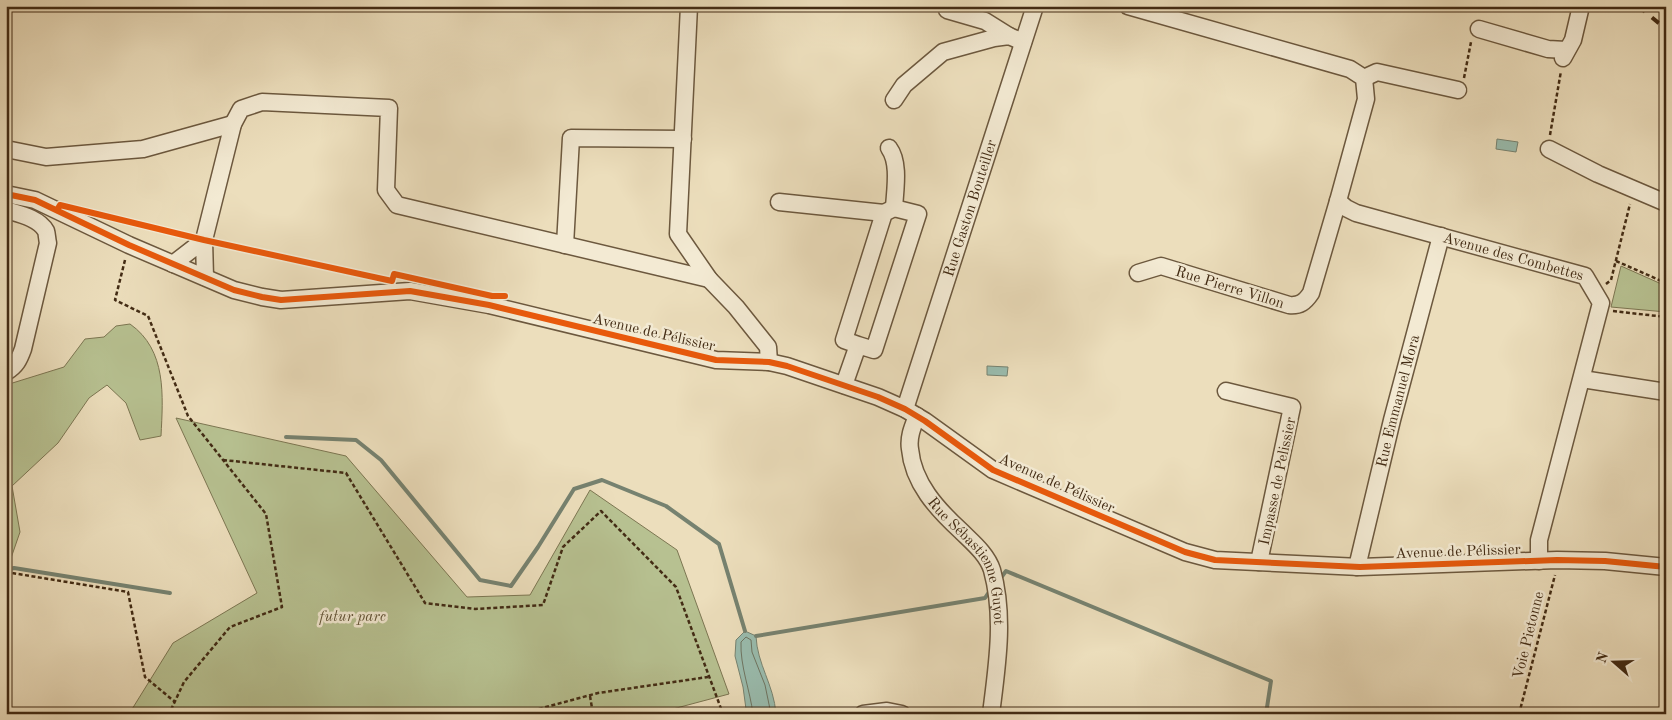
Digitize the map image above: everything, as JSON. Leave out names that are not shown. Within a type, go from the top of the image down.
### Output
[{"type":"street","points":[[689,6],[678,234],[709,278],[768,347],[769,362]]},
{"type":"street","name":"Rue Gaston Bouteiller","points":[[911,412],[1016,39],[1035,6]]},
{"type":"street","points":[[1128,6],[1350,70],[1364,78]]},
{"type":"street","points":[[1479,29],[1564,54],[1573,40],[1581,6]]},
{"type":"street","points":[[947,10],[985,21],[1016,39]]},
{"type":"street","points":[[894,100],[904,85],[943,52],[986,40],[1016,39]]},
{"type":"street","points":[[1364,78],[1377,72],[1458,90]]},
{"type":"street","points":[[1338,201],[1366,99],[1364,78]]},
{"type":"street","points":[[205,277],[204,240],[233,124],[240,109],[262,102],[389,108],[386,190],[397,205],[709,278]]},
{"type":"street","points":[[6,149],[46,158],[142,149],[233,124]]},
{"type":"street","points":[[565,245],[571,138],[683,139]]},
{"type":"street","points":[[779,202],[889,210],[918,214],[874,350],[844,340],[889,210],[896,178],[893,154],[889,148]]},
{"type":"street","points":[[1549,149],[1598,174],[1666,202]]},
{"type":"street","name":"Avenue de Pélissier","points":[[6,194],[35,200],[129,245],[234,290],[262,297],[281,300],[410,291],[489,305],[716,360],[769,362],[844,384],[911,412],[993,470],[1185,552],[1215,560],[1357,567],[1557,560],[1604,561],[1666,568]]},
{"type":"street","name":"Avenue des Combettes","points":[[1338,201],[1356,213],[1585,276],[1601,303],[1539,540],[1539,561]]},
{"type":"street","name":"Rue Pierre Villon","points":[[1138,273],[1161,266],[1297,306],[1306,300],[1311,293],[1338,201]]},
{"type":"street","points":[[6,210],[38,222],[46,231],[48,243],[23,349],[19,361],[6,372]]},
{"type":"street","name":"Rue Emmanuel Mora","points":[[1357,567],[1392,420],[1441,236]]},
{"type":"street","points":[[174,264],[204,240]]},
{"type":"street","points":[[844,384],[858,345]]},
{"type":"street","points":[[1582,379],[1666,392]]},
{"type":"street","name":"Impasse de Pelissier","points":[[1226,391],[1292,407],[1259,562]]},
{"type":"street","name":"Rue Sébastienne Guyot","points":[[911,412],[909,449],[919,484],[945,516],[978,548],[991,568],[996,591],[1000,636],[992,714]]},
{"type":"street","points":[[863,714],[887,710],[902,714]]},
{"type":"path","points":[[1458,90],[1462,87],[1474,32],[1479,29]]},
{"type":"path","points":[[1549,149],[1564,54]]},
{"type":"path","points":[[1594,291],[1611,280],[1634,189]]},
{"type":"path","points":[[129,245],[115,300],[148,316],[188,416],[266,514],[282,607],[230,627],[184,682],[169,714]]},
{"type":"path","points":[[1616,261],[1666,283]]},
{"type":"path","points":[[1599,310],[1666,317]]},
{"type":"path","points":[[223,460],[346,473],[425,603],[476,609],[543,605],[563,547],[601,511],[676,588],[723,714]]},
{"type":"path","points":[[6,575],[12,573],[128,592],[145,677],[175,702]]},
{"type":"path","points":[[520,714],[590,695],[708,677]]},
{"type":"path","points":[[590,695],[593,714]]},
{"type":"green space","points":[[1621,266],[1666,286],[1666,312],[1611,307]]},
{"type":"green space","points":[[130,324],[151,347],[157,360],[162,390],[161,436],[140,440],[126,403],[107,385],[89,398],[58,443],[12,486],[20,532],[10,561],[6,565],[6,385],[64,367],[85,339],[104,337],[116,326]]},
{"type":"green space","name":"futur parc","points":[[176,418],[346,456],[467,597],[530,595],[590,490],[677,550],[729,694],[654,714],[129,714],[173,643],[257,593]]},
{"type":"water","points":[[1497,139],[1518,142],[1516,152],[1496,149]]},
{"type":"water","points":[[987,366],[1008,367],[1007,376],[987,375]]},
{"type":"water","points":[[745,631],[756,636],[759,656],[775,703],[776,714],[749,714],[746,709],[743,687],[735,656],[736,640]]},
{"type":"waterway","points":[[286,437],[356,440],[381,460],[480,580],[511,586],[574,489],[602,480],[666,506],[719,544],[745,631]]},
{"type":"waterway","points":[[6,570],[14,568],[170,593]]},
{"type":"waterway","points":[[1000,579],[1006,571],[1271,681],[1266,714]]},
{"type":"waterway","points":[[756,636],[985,598],[989,592]]},
{"type":"railway","points":[[1638,6],[1666,29]]},
{"type":"cycle path","points":[[6,194],[35,200],[129,245],[234,290],[262,297],[281,300],[410,291],[489,305],[716,360],[769,362],[787,366],[878,397],[905,409],[925,421],[993,470],[1185,552],[1215,560],[1360,567],[1557,560],[1605,561],[1666,567]]},
{"type":"cycle path","points":[[57,210],[60,205],[204,240],[392,281],[394,274],[492,296],[505,296]]}]
